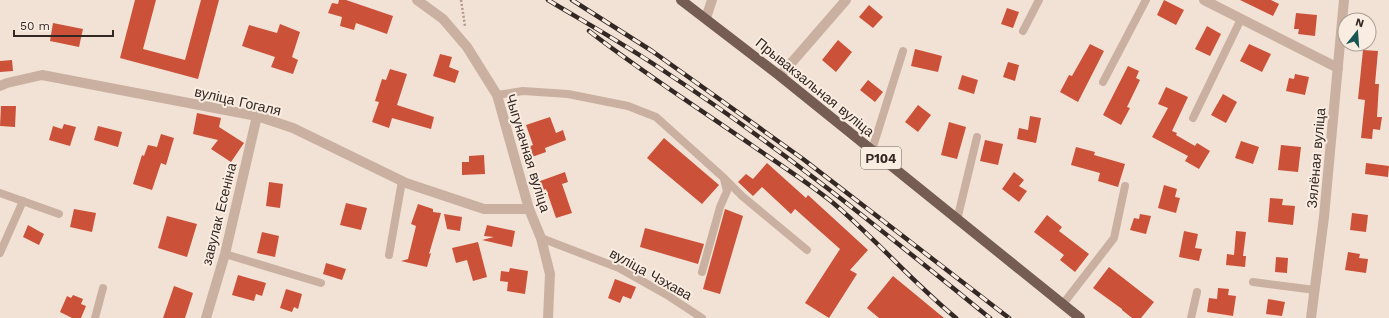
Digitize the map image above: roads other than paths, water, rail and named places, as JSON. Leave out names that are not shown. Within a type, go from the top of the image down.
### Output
[{"type":"main road","name":"Прывакзальная вуліца","points":[[681,0],[780,76],[1080,318]]},
{"type":"street","name":"Чыгуначная вуліца","points":[[417,0],[443,19],[467,47],[497,95],[529,210],[541,238],[550,274],[548,318]]},
{"type":"street","points":[[706,18],[712,0]]},
{"type":"street","points":[[780,76],[846,0]]},
{"type":"street","points":[[1204,0],[1338,68]]},
{"type":"street","name":"Зялёная вуліца","points":[[1312,318],[1324,217],[1344,0]]},
{"type":"street","name":"вуліца Гогаля","points":[[0,86],[7,83],[42,76],[257,116],[293,128],[402,181],[484,209],[529,210]]},
{"type":"street","name":"завулак Есеніна","points":[[206,318],[225,254],[257,116]]},
{"type":"lane","points":[[1023,31],[1039,0]]},
{"type":"lane","points":[[1103,82],[1146,0]]},
{"type":"lane","points":[[1193,118],[1241,19]]},
{"type":"lane","points":[[872,150],[903,51]]},
{"type":"lane","points":[[497,95],[523,91],[568,94],[628,106],[656,117],[742,196],[807,250]]},
{"type":"lane","points":[[957,220],[977,137]]},
{"type":"lane","points":[[702,272],[720,207],[727,192],[724,178]]},
{"type":"lane","points":[[389,255],[402,181]]},
{"type":"lane","points":[[1063,304],[1114,238],[1125,186]]},
{"type":"lane","points":[[0,193],[59,214]]},
{"type":"lane","points":[[0,253],[23,201]]},
{"type":"lane","name":"вуліца Чэхава","points":[[541,238],[619,268],[667,295],[702,318]]},
{"type":"lane","points":[[225,254],[321,283]]},
{"type":"lane","points":[[1253,282],[1315,290]]},
{"type":"lane","points":[[95,318],[103,288]]},
{"type":"lane","points":[[1191,318],[1197,292]]},
{"type":"railway","points":[[548,0],[653,63],[709,101],[832,191],[990,318]]},
{"type":"railway","points":[[572,0],[652,51],[803,159],[1009,318]]},
{"type":"railway","points":[[589,31],[650,75],[813,187],[848,216],[924,290],[956,318]]}]
